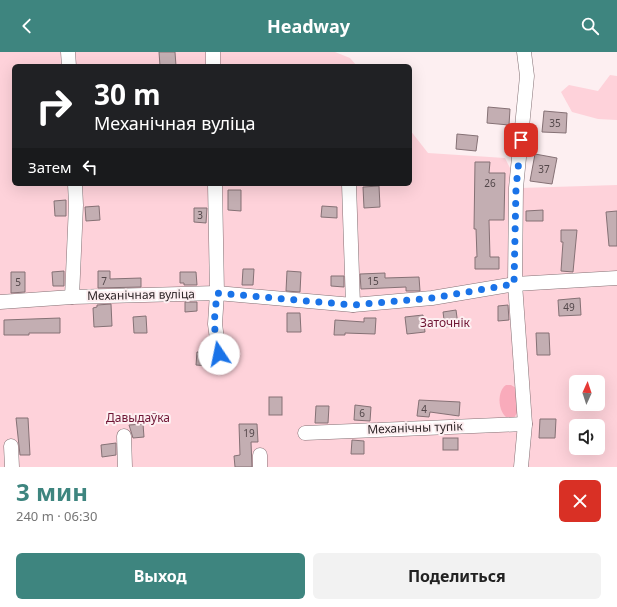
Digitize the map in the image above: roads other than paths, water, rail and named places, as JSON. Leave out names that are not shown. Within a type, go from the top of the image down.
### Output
[{"type":"street","points":[[68,52],[68,64]]},
{"type":"street","points":[[213,52],[213,64]]},
{"type":"street","points":[[521,467],[525,424],[514,284],[516,188],[526,76],[524,52]]},
{"type":"street","points":[[72,297],[76,205],[75,186]]},
{"type":"street","points":[[215,186],[217,293],[214,324],[219,354]]},
{"type":"street","points":[[349,186],[353,305]]},
{"type":"street","name":"Механічная вуліца","points":[[0,302],[72,297],[217,293],[353,305],[432,298],[514,284],[617,278]]},
{"type":"street","name":"Механічны тупік","points":[[305,432],[525,424]]},
{"type":"street","points":[[124,436],[125,467]]},
{"type":"street","points":[[11,446],[12,467]]},
{"type":"park label","name":"Заточнік","points":[[445,323]]},
{"type":"park label","name":"Давыдаўка","points":[[138,418]]}]
